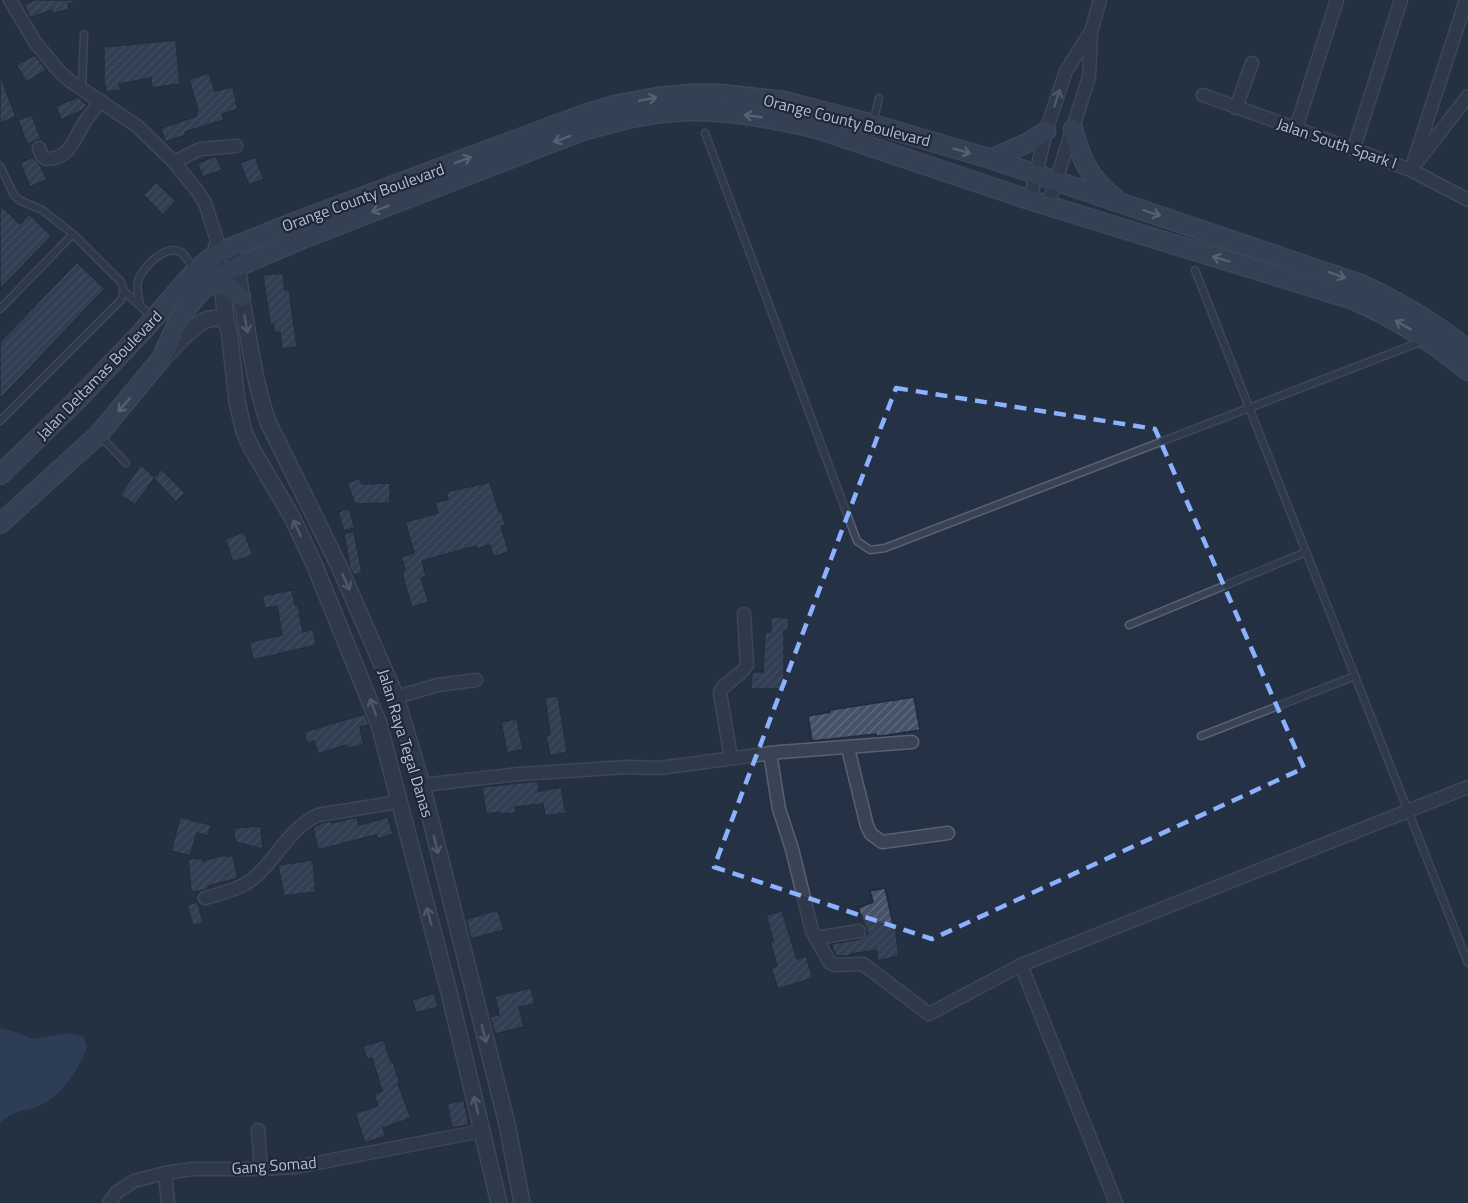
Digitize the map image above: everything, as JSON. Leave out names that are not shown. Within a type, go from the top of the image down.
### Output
[{"type":"main road","name":"Orange County Boulevard","points":[[220,248],[582,115],[637,100],[690,94],[757,98],[783,101],[872,124],[990,159],[1360,284],[1386,296],[1446,332],[1468,350]]},
{"type":"main road","name":"Orange County Boulevard","points":[[179,289],[212,278],[312,235],[571,135],[629,118],[673,111],[721,112],[784,121],[868,144],[1048,206],[1351,299],[1377,310],[1427,339],[1468,371]]},
{"type":"main road","points":[[1073,129],[1078,151],[1089,172],[1104,190],[1123,204]]},
{"type":"main road","points":[[990,159],[1020,147],[1046,131]]},
{"type":"main road","name":"Jalan Deltamas Boulevard","points":[[0,524],[99,434],[161,359],[178,322],[212,278],[220,248]]},
{"type":"main road","points":[[212,278],[241,297]]},
{"type":"main road","name":"Jalan Deltamas Boulevard","points":[[1,472],[76,401],[179,289]]},
{"type":"main road","points":[[148,325],[160,337],[163,344],[161,359]]},
{"type":"street","points":[[10,0],[45,56],[70,81],[137,126],[174,162],[205,203],[220,248]]},
{"type":"street","points":[[1048,206],[1089,77],[1091,32],[1100,0]]},
{"type":"street","points":[[1296,128],[1337,0]]},
{"type":"street","points":[[1354,148],[1401,0]]},
{"type":"street","points":[[1411,170],[1466,0]]},
{"type":"street","points":[[1030,200],[1046,131],[1066,71],[1091,32]]},
{"type":"street","points":[[1236,108],[1252,63]]},
{"type":"street","name":"Jalan South Spark I","points":[[1203,95],[1411,170],[1468,200]]},
{"type":"street","points":[[1411,170],[1468,96]]},
{"type":"street","points":[[39,148],[46,159],[57,158],[66,152],[100,101]]},
{"type":"street","points":[[174,162],[200,149],[236,146]]},
{"type":"street","name":"Jalan Raya Tegal Danas","points":[[220,248],[238,266],[241,297],[262,405],[268,422],[339,566],[396,697],[422,785],[507,1124],[522,1203]]},
{"type":"street","name":"Jalan Raya Tegal Danas","points":[[212,278],[229,331],[237,401],[244,432],[291,516],[314,564],[372,703],[450,996],[499,1203]]},
{"type":"street","points":[[161,359],[205,320],[219,317],[226,321]]},
{"type":"street","points":[[731,758],[720,693],[722,687],[737,678],[747,665],[744,614]]},
{"type":"street","points":[[396,697],[438,685],[476,680]]},
{"type":"street","points":[[384,743],[408,737]]},
{"type":"street","points":[[422,785],[519,774],[627,767],[659,768],[770,753],[912,742]]},
{"type":"street","points":[[848,748],[867,826],[875,838],[882,842],[948,832]]},
{"type":"street","points":[[770,753],[779,809],[792,849],[802,896],[812,931],[830,963],[835,965],[863,964],[929,1014],[1021,965],[1468,787]]},
{"type":"street","points":[[205,898],[250,881],[308,819],[318,815],[399,802]]},
{"type":"street","points":[[816,938],[859,931]]},
{"type":"street","points":[[1021,965],[1116,1203]]},
{"type":"street","points":[[450,996],[472,991]]},
{"type":"street","points":[[258,1130],[261,1169]]},
{"type":"street","name":"Gang Somad","points":[[109,1203],[117,1192],[128,1184],[165,1173],[192,1169],[296,1167],[482,1131]]},
{"type":"street","points":[[165,1173],[168,1203]]},
{"type":"lane","points":[[82,87],[84,34]]},
{"type":"lane","points":[[868,144],[879,98]]},
{"type":"lane","points":[[705,133],[857,541],[870,550],[885,548],[1427,339]]},
{"type":"lane","points":[[0,166],[19,200],[42,210],[73,234],[121,282],[124,291],[140,305],[148,325]]},
{"type":"lane","points":[[0,309],[73,234]]},
{"type":"lane","name":"Jalan Deltamas Boulevard","points":[[140,305],[138,282],[143,272],[160,253],[175,250],[182,253],[212,278]]},
{"type":"lane","points":[[1195,270],[1468,963]]},
{"type":"lane","points":[[0,420],[121,300],[124,291]]},
{"type":"lane","points":[[99,434],[126,463]]},
{"type":"lane","points":[[1129,625],[1306,552]]},
{"type":"lane","points":[[1201,736],[1355,676]]},
{"type":"highlighted area","points":[[896,388],[1155,429],[1304,768],[932,939],[714,867]]},
{"type":"water","points":[[0,1028],[32,1039],[69,1033],[84,1037],[87,1047],[80,1064],[58,1094],[43,1104],[5,1118],[0,1123]]},
{"type":"building","points":[[35,0],[75,0],[76,2],[68,4],[69,9],[53,14],[52,10],[30,18],[24,4]]},
{"type":"building","points":[[176,40],[180,84],[152,88],[151,78],[119,84],[121,90],[106,92],[104,47]]},
{"type":"building","points":[[35,55],[47,70],[26,82],[16,65]]},
{"type":"building","points":[[209,73],[215,91],[233,87],[238,109],[222,114],[224,120],[185,132],[186,135],[165,142],[161,128],[197,116],[198,111],[189,79]]},
{"type":"building","points":[[0,78],[16,117],[0,123]]},
{"type":"building","points":[[78,97],[87,105],[83,110],[61,120],[56,106]]},
{"type":"building","points":[[32,115],[41,139],[27,144],[18,120]]},
{"type":"building","points":[[216,156],[222,170],[203,177],[197,163]]},
{"type":"building","points":[[33,157],[40,165],[47,180],[30,187],[20,163]]},
{"type":"building","points":[[255,157],[264,179],[249,185],[240,163]]},
{"type":"building","points":[[156,182],[176,201],[163,215],[143,195]]},
{"type":"building","points":[[0,205],[20,224],[29,214],[52,236],[0,289]]},
{"type":"building","points":[[77,262],[105,289],[0,399],[0,342]]},
{"type":"building","points":[[283,273],[285,290],[289,289],[297,347],[282,349],[280,332],[275,333],[273,324],[270,324],[263,275]]},
{"type":"building","points":[[141,464],[154,477],[162,469],[185,493],[176,502],[154,479],[135,505],[120,495]]},
{"type":"building","points":[[360,478],[362,484],[390,483],[390,503],[355,504],[347,483]]},
{"type":"building","points":[[490,482],[499,512],[502,511],[505,525],[501,526],[509,552],[493,557],[490,545],[477,549],[476,546],[422,561],[426,576],[421,578],[429,602],[412,607],[402,571],[405,570],[401,557],[414,553],[405,522],[438,513],[435,503],[448,499],[446,492]]},
{"type":"building","points":[[349,508],[355,528],[344,531],[338,512]]},
{"type":"building","points":[[354,531],[362,573],[354,575],[350,568],[344,534]]},
{"type":"building","points":[[244,532],[253,555],[233,562],[225,539]]},
{"type":"building","points":[[292,590],[295,605],[298,605],[303,632],[313,629],[316,645],[253,660],[249,642],[282,635],[277,606],[265,608],[262,596]]},
{"type":"building","points":[[771,617],[789,618],[788,630],[784,630],[784,689],[751,689],[752,672],[763,672],[765,632],[771,632]]},
{"type":"building","points":[[558,696],[567,752],[550,756],[546,736],[550,735],[545,697]]},
{"type":"building","points":[[914,697],[920,730],[882,736],[876,736],[876,734],[812,741],[808,716],[830,712],[830,710]]},
{"type":"building","points":[[365,714],[369,725],[360,727],[364,745],[347,748],[346,745],[318,754],[314,741],[307,743],[304,732]]},
{"type":"building","points":[[517,719],[523,749],[507,753],[501,722]]},
{"type":"building","points":[[538,781],[539,791],[561,787],[566,813],[545,816],[543,804],[515,807],[516,813],[486,814],[482,787]]},
{"type":"building","points":[[180,817],[211,825],[208,836],[197,833],[190,856],[171,851]]},
{"type":"building","points":[[357,817],[359,825],[388,817],[393,834],[378,839],[376,835],[318,850],[313,828],[321,823],[331,821],[332,823]]},
{"type":"building","points":[[261,826],[263,849],[235,842],[234,828]]},
{"type":"building","points":[[221,856],[233,856],[238,878],[208,886],[208,889],[191,892],[188,859],[203,858],[202,861]]},
{"type":"building","points":[[313,860],[316,892],[284,896],[278,865]]},
{"type":"building","points":[[885,888],[893,924],[895,924],[899,956],[878,961],[876,950],[851,954],[851,956],[836,956],[831,944],[860,939],[868,933],[858,908],[873,902],[870,891]]},
{"type":"building","points":[[198,902],[203,923],[193,926],[187,905]]},
{"type":"building","points":[[498,910],[504,930],[471,939],[466,919]]},
{"type":"building","points":[[782,911],[797,959],[806,956],[813,978],[778,989],[771,968],[777,966],[766,915]]},
{"type":"building","points":[[531,988],[535,1004],[519,1007],[524,1027],[495,1034],[490,1017],[499,1015],[495,996]]},
{"type":"building","points":[[434,993],[438,1007],[416,1013],[412,1000]]},
{"type":"building","points":[[384,1040],[411,1118],[383,1128],[386,1136],[365,1143],[355,1113],[378,1106],[374,1094],[382,1091],[372,1058],[367,1060],[363,1046]]},
{"type":"building","points":[[464,1100],[469,1125],[452,1128],[447,1104]]}]
